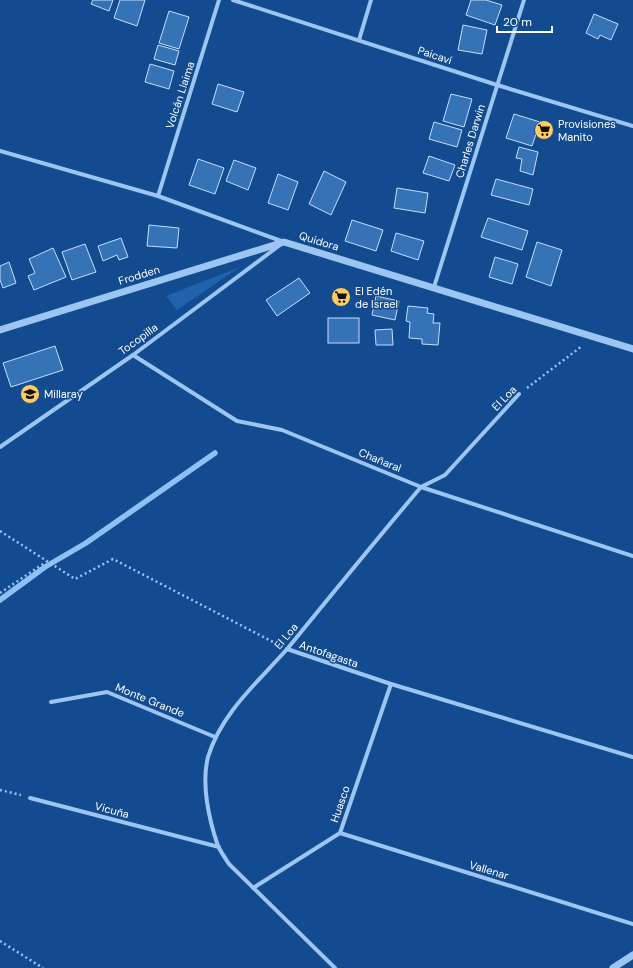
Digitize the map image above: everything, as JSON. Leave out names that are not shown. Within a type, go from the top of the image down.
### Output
[{"type":"street","name":"Volcán Llaima","points":[[158,196],[219,0]]},
{"type":"street","name":"Paicaví","points":[[232,0],[497,85],[633,126]]},
{"type":"street","points":[[359,40],[371,0]]},
{"type":"street","name":"Charles Darwin","points":[[434,287],[524,0]]},
{"type":"street","name":"Quidora","points":[[0,150],[158,196],[284,242],[633,348]]},
{"type":"street","name":"Frodden","points":[[0,330],[284,242]]},
{"type":"street","name":"Tocopilla","points":[[0,448],[133,355],[284,242]]},
{"type":"street","name":"Chañaral","points":[[133,355],[237,421],[282,430],[421,487],[633,556]]},
{"type":"street","name":"El Loa","points":[[335,968],[229,864],[219,847],[209,816],[206,782],[208,758],[215,737],[238,704],[286,649],[421,487],[445,475],[519,394]]},
{"type":"street","name":"Antofagasta","points":[[286,649],[391,684],[633,757]]},
{"type":"street","name":"Huasco","points":[[253,888],[340,833],[391,684]]},
{"type":"street","name":"Monte Grande","points":[[51,702],[108,692],[215,737]]},
{"type":"street","name":"Vicuña","points":[[30,798],[219,847]]},
{"type":"street","name":"Vallenar","points":[[340,833],[633,924]]},
{"type":"street","points":[[613,968],[633,955]]},
{"type":"path","name":"El Loa","points":[[519,394],[572,354]]},
{"type":"path","name":"Antofagasta","points":[[0,531],[75,578],[113,559],[286,649]]},
{"type":"path","points":[[0,593],[46,561]]},
{"type":"path","points":[[0,790],[30,798]]},
{"type":"path","points":[[0,941],[43,968]]},
{"type":"shaded area","points":[[240,267],[177,310],[166,296]]},
{"type":"building","points":[[93,0],[113,0],[109,11],[91,4]]},
{"type":"building","points":[[120,0],[145,0],[137,26],[114,18]]},
{"type":"building","points":[[471,0],[486,0],[502,5],[495,25],[466,15]]},
{"type":"building","points":[[169,11],[189,17],[179,49],[159,43]]},
{"type":"building","points":[[594,14],[618,24],[611,40],[600,35],[598,39],[586,33]]},
{"type":"building","points":[[463,25],[487,30],[482,54],[458,50]]},
{"type":"building","points":[[158,45],[179,51],[175,65],[154,59]]},
{"type":"building","points":[[150,64],[174,71],[169,89],[145,82]]},
{"type":"building","points":[[218,84],[244,92],[237,112],[212,104]]},
{"type":"building","points":[[451,94],[472,99],[464,127],[443,121]]},
{"type":"building","points":[[514,114],[540,122],[532,146],[506,138]]},
{"type":"building","points":[[434,122],[462,130],[457,147],[429,139]]},
{"type":"building","points":[[519,147],[538,152],[533,175],[520,171],[522,159],[516,158]]},
{"type":"building","points":[[429,156],[455,165],[449,181],[423,173]]},
{"type":"building","points":[[198,159],[224,168],[215,194],[189,185]]},
{"type":"building","points":[[234,160],[256,168],[248,190],[226,181]]},
{"type":"building","points":[[324,171],[346,182],[331,215],[309,204]]},
{"type":"building","points":[[278,174],[298,182],[288,210],[268,203]]},
{"type":"building","points":[[496,179],[533,189],[529,205],[491,195]]},
{"type":"building","points":[[397,188],[428,193],[425,213],[394,208]]},
{"type":"building","points":[[488,218],[528,231],[522,250],[481,237]]},
{"type":"building","points":[[352,220],[383,230],[376,251],[345,241]]},
{"type":"building","points":[[149,225],[179,228],[177,248],[147,246]]},
{"type":"building","points":[[396,233],[424,241],[418,260],[391,251]]},
{"type":"building","points":[[121,238],[128,257],[119,260],[117,255],[103,261],[98,246]]},
{"type":"building","points":[[537,242],[562,250],[551,286],[526,277]]},
{"type":"building","points":[[85,244],[96,272],[72,280],[62,252]]},
{"type":"building","points":[[53,248],[66,277],[34,290],[28,276],[35,273],[29,259]]},
{"type":"building","points":[[495,257],[518,264],[512,284],[489,277]]},
{"type":"building","points":[[9,262],[16,283],[3,288],[0,280],[0,266]]},
{"type":"building","points":[[299,278],[310,293],[277,316],[266,300]]},
{"type":"building","points":[[376,296],[399,301],[395,320],[372,315]]},
{"type":"building","points":[[408,306],[428,308],[427,313],[434,314],[433,323],[440,323],[438,345],[422,344],[422,339],[409,338],[410,322],[406,321]]},
{"type":"building","points":[[328,318],[359,318],[359,343],[328,343]]},
{"type":"building","points":[[392,329],[393,345],[376,345],[375,330]]},
{"type":"building","points":[[55,346],[63,370],[11,387],[3,363]]},
{"type":"waterway","points":[[0,600],[45,567],[86,543],[215,453]]},
{"type":"place","name":"Provisiones Manito","points":[[544,130]]},
{"type":"place","name":"El Edén de Israel","points":[[341,297]]},
{"type":"place","name":"Millaray","points":[[30,394]]}]
